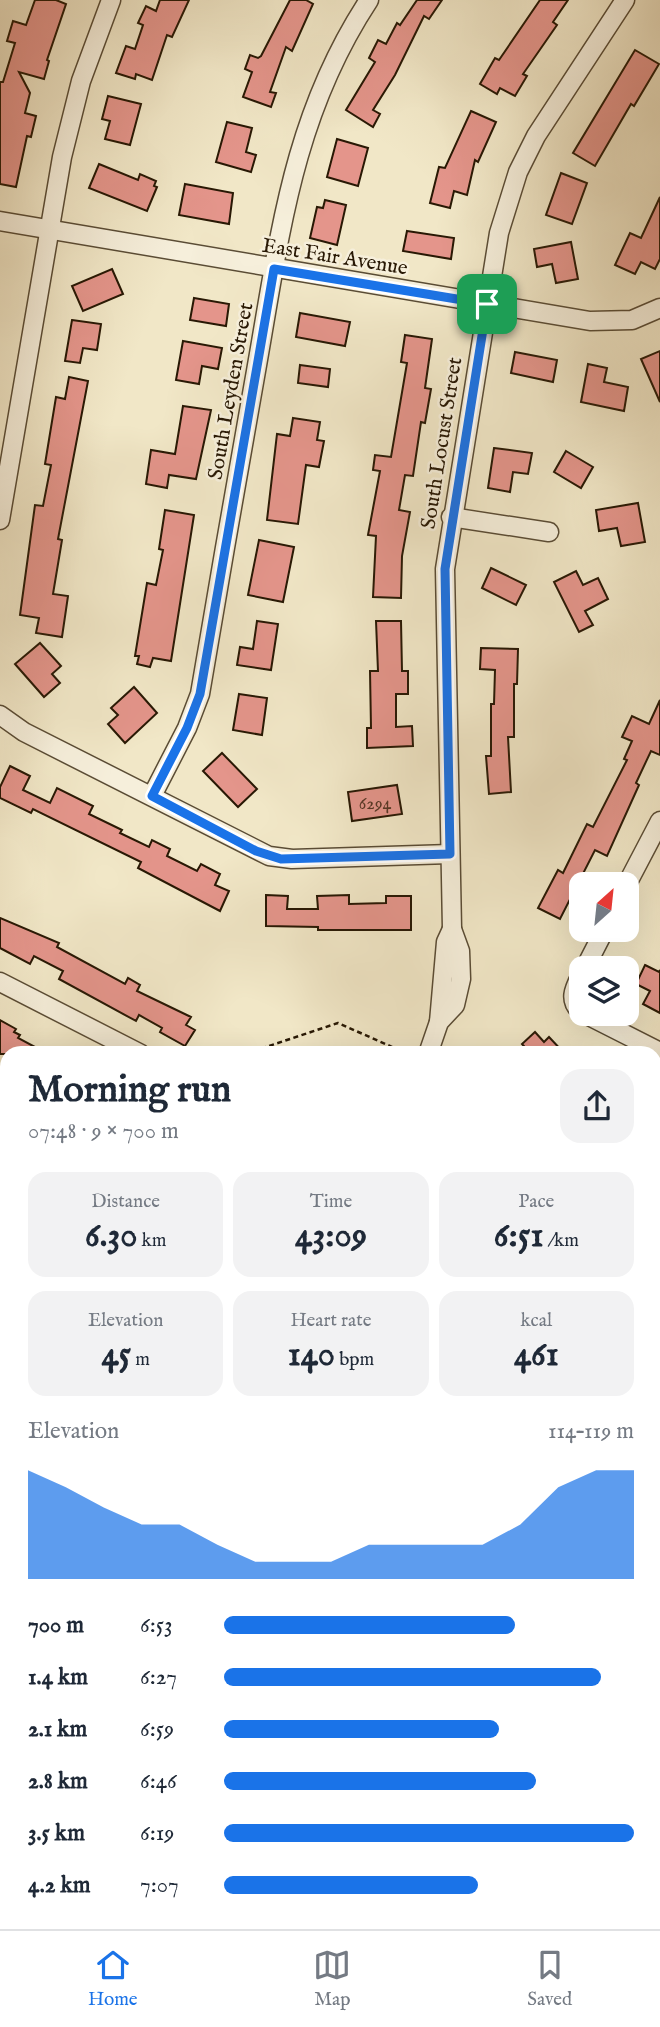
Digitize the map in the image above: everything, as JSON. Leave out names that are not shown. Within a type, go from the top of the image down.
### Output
[{"type":"street","points":[[0,520],[62,157],[81,81],[111,0]]},
{"type":"street","name":"South Leyden Street","points":[[152,796],[187,728],[200,694],[292,178],[313,105],[352,26],[369,0]]},
{"type":"street","name":"South Locust Street","points":[[431,1046],[439,1022],[446,942],[452,929],[445,569],[451,517],[499,233],[517,172],[536,136],[625,0]]},
{"type":"street","name":"East Fair Avenue","points":[[0,221],[607,323],[632,320],[660,308]]},
{"type":"street","points":[[451,517],[549,532]]},
{"type":"street","points":[[0,715],[24,732],[256,851],[281,859],[450,854]]},
{"type":"street","points":[[634,872],[660,821]]},
{"type":"street","points":[[0,982],[125,1046]]},
{"type":"street","points":[[608,1026],[648,1046]]},
{"type":"path","points":[[269,1046],[338,1023],[390,1046]]},
{"type":"building","points":[[35,0],[56,0],[66,4],[47,60],[49,61],[44,79],[19,72],[30,93],[25,113],[36,116],[31,137],[27,136],[16,187],[0,184],[0,82],[3,82],[15,43],[7,41],[13,21],[26,25]]},
{"type":"building","points":[[160,0],[189,0],[172,37],[167,35],[152,80],[136,74],[135,79],[116,73],[126,46],[135,49],[143,25],[138,23],[146,6],[156,11]]},
{"type":"building","points":[[290,0],[306,0],[313,4],[292,51],[286,47],[270,92],[276,93],[271,107],[243,97],[252,72],[245,69],[250,55],[258,58],[261,56]]},
{"type":"building","points":[[417,0],[442,0],[429,19],[424,16],[395,75],[373,110],[380,114],[373,127],[346,110],[375,62],[369,58],[378,40],[386,44],[397,23],[400,25]]},
{"type":"building","points":[[540,0],[568,0],[553,22],[557,25],[523,74],[527,76],[515,96],[500,88],[497,94],[480,84],[495,58],[499,60]]},
{"type":"building","points":[[635,50],[659,64],[634,106],[631,104],[595,166],[573,153]]},
{"type":"building","points":[[108,96],[141,104],[130,145],[105,139],[110,121],[102,119]]},
{"type":"building","points":[[471,111],[496,122],[478,162],[475,160],[467,195],[454,191],[450,208],[430,203],[439,167],[445,168]]},
{"type":"building","points":[[227,122],[252,128],[246,152],[256,155],[251,172],[216,162]]},
{"type":"building","points":[[337,139],[368,148],[358,186],[327,177]]},
{"type":"building","points":[[99,164],[138,180],[140,174],[156,181],[154,186],[157,187],[147,211],[89,188]]},
{"type":"building","points":[[561,173],[587,183],[572,224],[546,215]]},
{"type":"building","points":[[185,184],[233,193],[229,224],[179,215]]},
{"type":"building","points":[[660,197],[660,259],[655,269],[641,262],[635,274],[615,265],[630,233],[641,238]]},
{"type":"building","points":[[325,200],[346,205],[337,245],[310,238],[317,207],[323,208]]},
{"type":"building","points":[[407,231],[454,238],[451,259],[403,251]]},
{"type":"building","points":[[571,242],[578,279],[556,283],[552,264],[537,267],[534,249]]},
{"type":"building","points":[[112,269],[123,294],[83,311],[72,286]]},
{"type":"building","points":[[194,298],[229,304],[226,326],[190,320]]},
{"type":"building","points":[[300,313],[350,322],[345,346],[296,337]]},
{"type":"building","points":[[72,320],[101,324],[97,350],[83,348],[80,363],[65,361]]},
{"type":"building","points":[[405,335],[432,339],[425,388],[431,389],[425,423],[421,422],[413,476],[405,475],[399,510],[410,512],[402,556],[401,598],[373,597],[376,536],[368,535],[380,471],[373,470],[375,455],[391,457],[407,363],[401,362]]},
{"type":"building","points":[[183,341],[222,348],[218,369],[202,366],[199,384],[176,380]]},
{"type":"building","points":[[660,351],[660,402],[641,359]]},
{"type":"building","points":[[515,352],[557,360],[553,382],[511,373]]},
{"type":"building","points":[[588,364],[607,368],[604,382],[628,387],[624,411],[581,402]]},
{"type":"building","points":[[300,365],[330,369],[328,387],[298,383]]},
{"type":"building","points":[[69,377],[88,381],[58,539],[62,540],[53,594],[68,596],[62,637],[36,633],[39,618],[20,615],[35,505],[43,506],[51,465],[45,464],[56,397],[65,399]]},
{"type":"building","points":[[183,406],[211,410],[196,479],[169,475],[167,488],[146,484],[151,450],[175,454]]},
{"type":"building","points":[[293,418],[320,422],[317,440],[324,441],[319,467],[306,465],[298,524],[267,520],[277,434],[290,436]]},
{"type":"building","points":[[494,448],[532,453],[528,474],[513,472],[510,492],[488,488]]},
{"type":"building","points":[[566,451],[593,467],[581,488],[554,472]]},
{"type":"building","points":[[638,503],[645,542],[621,546],[617,528],[599,531],[596,510]]},
{"type":"building","points":[[165,510],[194,515],[171,661],[153,658],[150,667],[137,664],[139,656],[135,656],[147,583],[156,585],[163,550],[159,549]]},
{"type":"building","points":[[259,540],[294,547],[283,602],[248,595]]},
{"type":"building","points":[[491,568],[526,585],[516,605],[482,588]]},
{"type":"building","points":[[576,571],[583,585],[598,578],[608,599],[585,611],[593,625],[579,632],[554,582]]},
{"type":"building","points":[[257,621],[278,624],[271,670],[237,665],[240,647],[253,649]]},
{"type":"building","points":[[376,621],[401,621],[402,671],[408,671],[408,694],[396,694],[396,727],[412,726],[413,746],[367,748],[367,728],[371,728],[370,671],[378,671]]},
{"type":"building","points":[[40,643],[61,666],[52,674],[60,683],[44,697],[15,664]]},
{"type":"building","points":[[481,648],[518,649],[517,684],[514,684],[514,737],[508,737],[511,792],[489,794],[486,756],[491,756],[491,704],[494,704],[495,670],[480,669]]},
{"type":"building","points":[[134,687],[157,713],[125,743],[108,724],[118,715],[111,708]]},
{"type":"building","points":[[239,694],[267,698],[262,735],[233,730]]},
{"type":"building","points":[[660,700],[660,755],[651,751],[607,856],[595,850],[584,872],[569,872],[569,901],[560,919],[538,908],[558,870],[563,873],[587,824],[593,827],[627,760],[624,759],[632,741],[622,737],[632,716],[649,724]]},
{"type":"building","points":[[222,753],[257,789],[238,807],[203,771]]},
{"type":"building","points":[[10,766],[30,776],[23,790],[50,803],[57,788],[93,806],[89,814],[122,830],[120,833],[149,847],[152,840],[170,849],[167,856],[197,871],[201,864],[220,874],[215,885],[229,891],[220,911],[138,868],[141,862],[33,809],[31,813],[0,798],[0,787]]},
{"type":"building","points":[[397,785],[402,814],[352,821],[348,792]]},
{"type":"building","points":[[266,895],[288,896],[287,909],[318,909],[317,896],[349,895],[349,904],[386,903],[386,896],[411,896],[411,930],[318,930],[318,927],[266,926]]},
{"type":"building","points":[[0,918],[59,943],[57,947],[125,984],[128,978],[140,985],[137,991],[191,1017],[186,1025],[195,1030],[185,1046],[160,1032],[162,1028],[139,1015],[136,1021],[59,979],[63,971],[34,956],[30,964],[0,948]]},
{"type":"building","points":[[645,965],[659,972],[660,970],[660,1013],[643,1004],[650,991],[639,986],[639,978]]},
{"type":"building","points":[[0,1020],[16,1029],[14,1032],[20,1035],[18,1038],[33,1046],[0,1046]]},
{"type":"building","points":[[535,1032],[544,1042],[549,1037],[557,1046],[524,1046],[522,1044]]},
{"type":"route","points":[[274,269],[487,304],[446,550],[450,854],[281,859],[256,851],[152,796],[187,728],[200,694],[274,269]]}]
